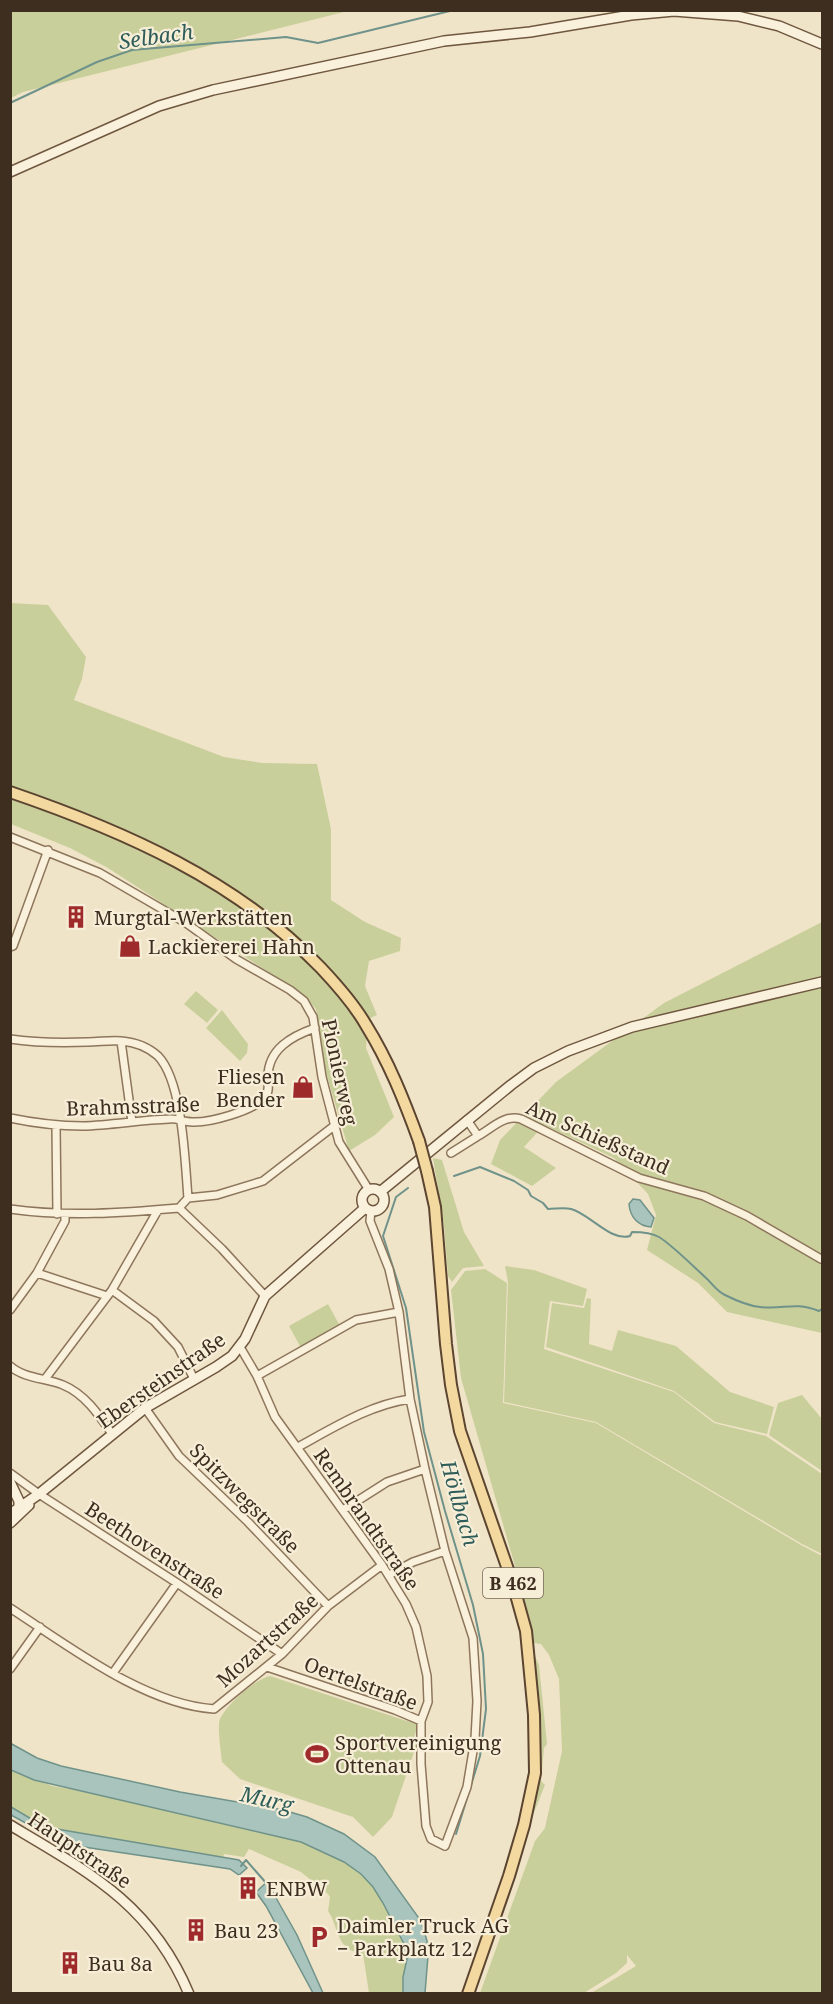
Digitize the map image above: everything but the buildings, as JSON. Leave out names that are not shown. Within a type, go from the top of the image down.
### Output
[{"type":"main road","name":"B 462","points":[[10,792],[86,820],[165,854],[220,885],[260,912],[298,945],[334,982],[365,1023],[396,1078],[419,1141],[435,1207],[446,1344],[460,1431],[513,1584],[526,1631],[534,1715],[534,1773],[524,1825],[509,1876],[468,1994]]},
{"type":"street","points":[[10,172],[159,106],[213,90],[444,41],[530,32],[631,15],[674,11],[738,16],[779,26],[822,44]]},
{"type":"street","name":"Pionierweg","points":[[10,837],[48,850],[100,873],[186,923],[236,959],[290,990],[304,1001],[313,1017],[322,1077],[339,1142],[369,1190]]},
{"type":"street","points":[[10,946],[13,946],[48,850]]},
{"type":"street","name":"Ebersteinstraße","points":[[10,1523],[39,1494],[145,1408],[216,1367],[240,1347],[265,1296],[368,1209],[378,1210],[384,1198],[380,1192],[534,1068],[599,1038],[632,1027],[822,982]]},
{"type":"street","name":"Brahmsstraße","points":[[10,1118],[56,1125],[81,1126],[172,1118],[192,1122],[205,1121],[255,1106],[265,1098],[268,1093],[268,1072],[272,1059],[280,1047],[301,1033],[315,1028]]},
{"type":"street","points":[[10,1039],[48,1043],[121,1041],[148,1048],[165,1065],[171,1080],[181,1120],[188,1198]]},
{"type":"street","points":[[121,1041],[132,1122]]},
{"type":"street","name":"Am Schießstand","points":[[451,1154],[506,1118],[522,1119],[639,1178],[704,1196],[747,1216],[821,1259]]},
{"type":"street","points":[[467,1120],[478,1136]]},
{"type":"street","points":[[56,1125],[57,1214]]},
{"type":"street","points":[[10,1209],[65,1214],[179,1208],[188,1198],[217,1195],[263,1181],[334,1126]]},
{"type":"street","points":[[380,1192],[375,1189],[369,1190],[362,1198],[389,1269],[399,1312],[410,1399],[442,1552],[413,1562],[389,1575]]},
{"type":"street","points":[[179,1208],[222,1249],[265,1296]]},
{"type":"street","points":[[45,1379],[110,1293],[158,1210]]},
{"type":"street","points":[[10,1310],[37,1273],[65,1221],[65,1214]]},
{"type":"street","points":[[37,1273],[110,1293],[153,1321],[178,1347],[194,1379]]},
{"type":"street","points":[[257,1376],[356,1320],[399,1312]]},
{"type":"street","name":"Rembrandtstraße","points":[[240,1347],[257,1376],[275,1417],[389,1575],[417,1627],[427,1676],[428,1702],[421,1721]]},
{"type":"street","points":[[10,1366],[18,1372],[65,1385],[93,1406],[112,1434]]},
{"type":"street","points":[[298,1447],[354,1416],[399,1400],[410,1399]]},
{"type":"street","name":"Spitzwegstraße","points":[[145,1408],[191,1469],[248,1522],[328,1606]]},
{"type":"street","points":[[343,1510],[387,1482],[425,1469]]},
{"type":"street","name":"Beethovenstraße","points":[[10,1473],[282,1654]]},
{"type":"street","points":[[10,1482],[19,1506]]},
{"type":"street","name":"Ebersteinstraße","points":[[10,1514],[39,1494]]},
{"type":"street","name":"Oertelstraße","points":[[267,1666],[421,1721],[421,1764],[426,1826],[431,1839],[444,1846],[467,1787],[475,1739],[477,1701],[473,1638],[442,1552]]},
{"type":"street","name":"Mozartstraße","points":[[10,1608],[113,1673],[179,1703],[214,1709],[282,1654],[328,1606],[382,1565]]},
{"type":"street","points":[[113,1673],[177,1583]]},
{"type":"street","points":[[10,1669],[40,1627]]},
{"type":"street","name":"Hauptstraße","points":[[10,1825],[80,1867],[109,1887],[132,1908],[153,1930],[170,1954],[189,1994]]},
{"type":"green space","points":[[11,10],[348,11],[23,92],[11,98]]},
{"type":"green space","points":[[10,603],[48,605],[86,657],[82,679],[74,700],[224,757],[262,763],[317,764],[331,829],[331,900],[365,922],[401,938],[400,951],[369,961],[365,986],[377,1015],[368,1019],[366,1048],[394,1117],[375,1135],[349,1151],[322,1059],[316,1009],[302,994],[108,868],[70,848],[11,824]]},
{"type":"green space","points":[[822,922],[822,1333],[727,1312],[698,1283],[647,1250],[656,1215],[648,1194],[614,1158],[544,1125],[524,1147],[556,1168],[532,1186],[491,1164],[500,1140],[556,1082],[664,1003]]},
{"type":"green space","points":[[196,991],[218,1010],[207,1023],[184,1004]]},
{"type":"green space","points":[[222,1010],[248,1044],[247,1053],[240,1061],[206,1028]]},
{"type":"green space","points":[[433,1158],[442,1160],[464,1232],[484,1266],[463,1268],[452,1282],[448,1276],[444,1226]]},
{"type":"green space","points":[[505,1266],[534,1270],[587,1289],[583,1306],[550,1301],[544,1349],[674,1392],[714,1423],[766,1436],[822,1474],[822,1554],[596,1422],[504,1402],[508,1282]]},
{"type":"green space","points":[[485,1269],[507,1283],[503,1403],[596,1423],[822,1556],[822,1993],[591,1993],[636,1966],[627,1955],[627,1963],[616,1973],[584,1993],[480,1993],[535,1841],[545,1828],[562,1751],[559,1679],[549,1655],[541,1644],[534,1643],[521,1587],[461,1378],[451,1290],[465,1271]]},
{"type":"green space","points":[[587,1298],[591,1299],[589,1344],[612,1351],[618,1330],[676,1346],[730,1392],[774,1407],[767,1434],[715,1422],[674,1391],[546,1347],[552,1303],[584,1308]]},
{"type":"green space","points":[[328,1304],[340,1326],[301,1348],[289,1326]]},
{"type":"green space","points":[[802,1395],[822,1419],[822,1471],[769,1435],[778,1403]]},
{"type":"green space","points":[[530,1645],[539,1665],[547,1744],[544,1748],[541,1781],[545,1785],[533,1815],[539,1730]]},
{"type":"green space","name":"Sportvereinigung Ottenau","points":[[270,1676],[418,1726],[413,1740],[416,1746],[392,1817],[373,1837],[353,1817],[240,1779],[222,1762],[220,1719],[242,1693]]},
{"type":"green space","points":[[11,1770],[52,1786],[89,1792],[301,1842],[344,1862],[361,1874],[373,1887],[404,1944],[407,1959],[403,1977],[403,1993],[369,1993],[363,1954],[345,1946],[328,1911],[330,1897],[301,1872],[249,1849],[244,1857],[224,1854],[223,1857],[45,1827],[11,1807]]},
{"type":"water","points":[[633,1199],[640,1200],[654,1218],[651,1227],[642,1225],[633,1217],[629,1204]]},
{"type":"water","name":"Murg","points":[[10,1743],[37,1758],[61,1766],[180,1792],[283,1810],[307,1817],[344,1834],[375,1857],[421,1921],[427,1941],[428,1956],[425,1993],[403,1993],[403,1977],[407,1959],[404,1944],[373,1887],[361,1874],[344,1862],[301,1842],[34,1780],[11,1770]]},
{"type":"water","points":[[11,1807],[45,1827],[239,1860],[247,1868],[239,1875],[230,1869],[64,1844],[11,1815]]},
{"type":"water","points":[[267,1882],[297,1935],[323,1993],[313,1993],[266,1906],[256,1892]]},
{"type":"waterway","name":"Selbach","points":[[10,103],[97,62],[132,50],[286,37],[318,43],[454,10]]},
{"type":"waterway","name":"Höllbach","points":[[454,1176],[480,1167],[514,1181],[528,1190],[531,1196],[548,1209],[571,1209],[615,1235],[630,1236],[632,1232],[656,1236],[676,1250],[719,1291],[742,1302],[769,1308],[795,1306],[819,1311],[822,1309]]},
{"type":"waterway","name":"Höllbach","points":[[408,1188],[396,1197],[383,1236],[406,1308],[424,1432],[473,1605],[483,1654],[486,1709],[480,1756],[456,1834]]},
{"type":"waterway","points":[[241,1866],[246,1860],[267,1884]]},
{"type":"waterway","name":"Höllbach","points":[[422,1933],[429,1920]]},
{"type":"place","name":"Murgtal-Werkstätten","points":[[76,917]]},
{"type":"place","name":"Lackiererei Hahn","points":[[130,946]]},
{"type":"place","name":"Fliesen Bender","points":[[303,1087]]},
{"type":"place","name":"Sportvereinigung Ottenau","points":[[317,1754]]},
{"type":"place","name":"ENBW","points":[[248,1888]]},
{"type":"place","name":"Bau 23","points":[[196,1930]]},
{"type":"place","name":"Daimler Truck AG − Parkplatz 12","points":[[319,1937]]},
{"type":"place","name":"Bau 8a","points":[[70,1963]]}]
